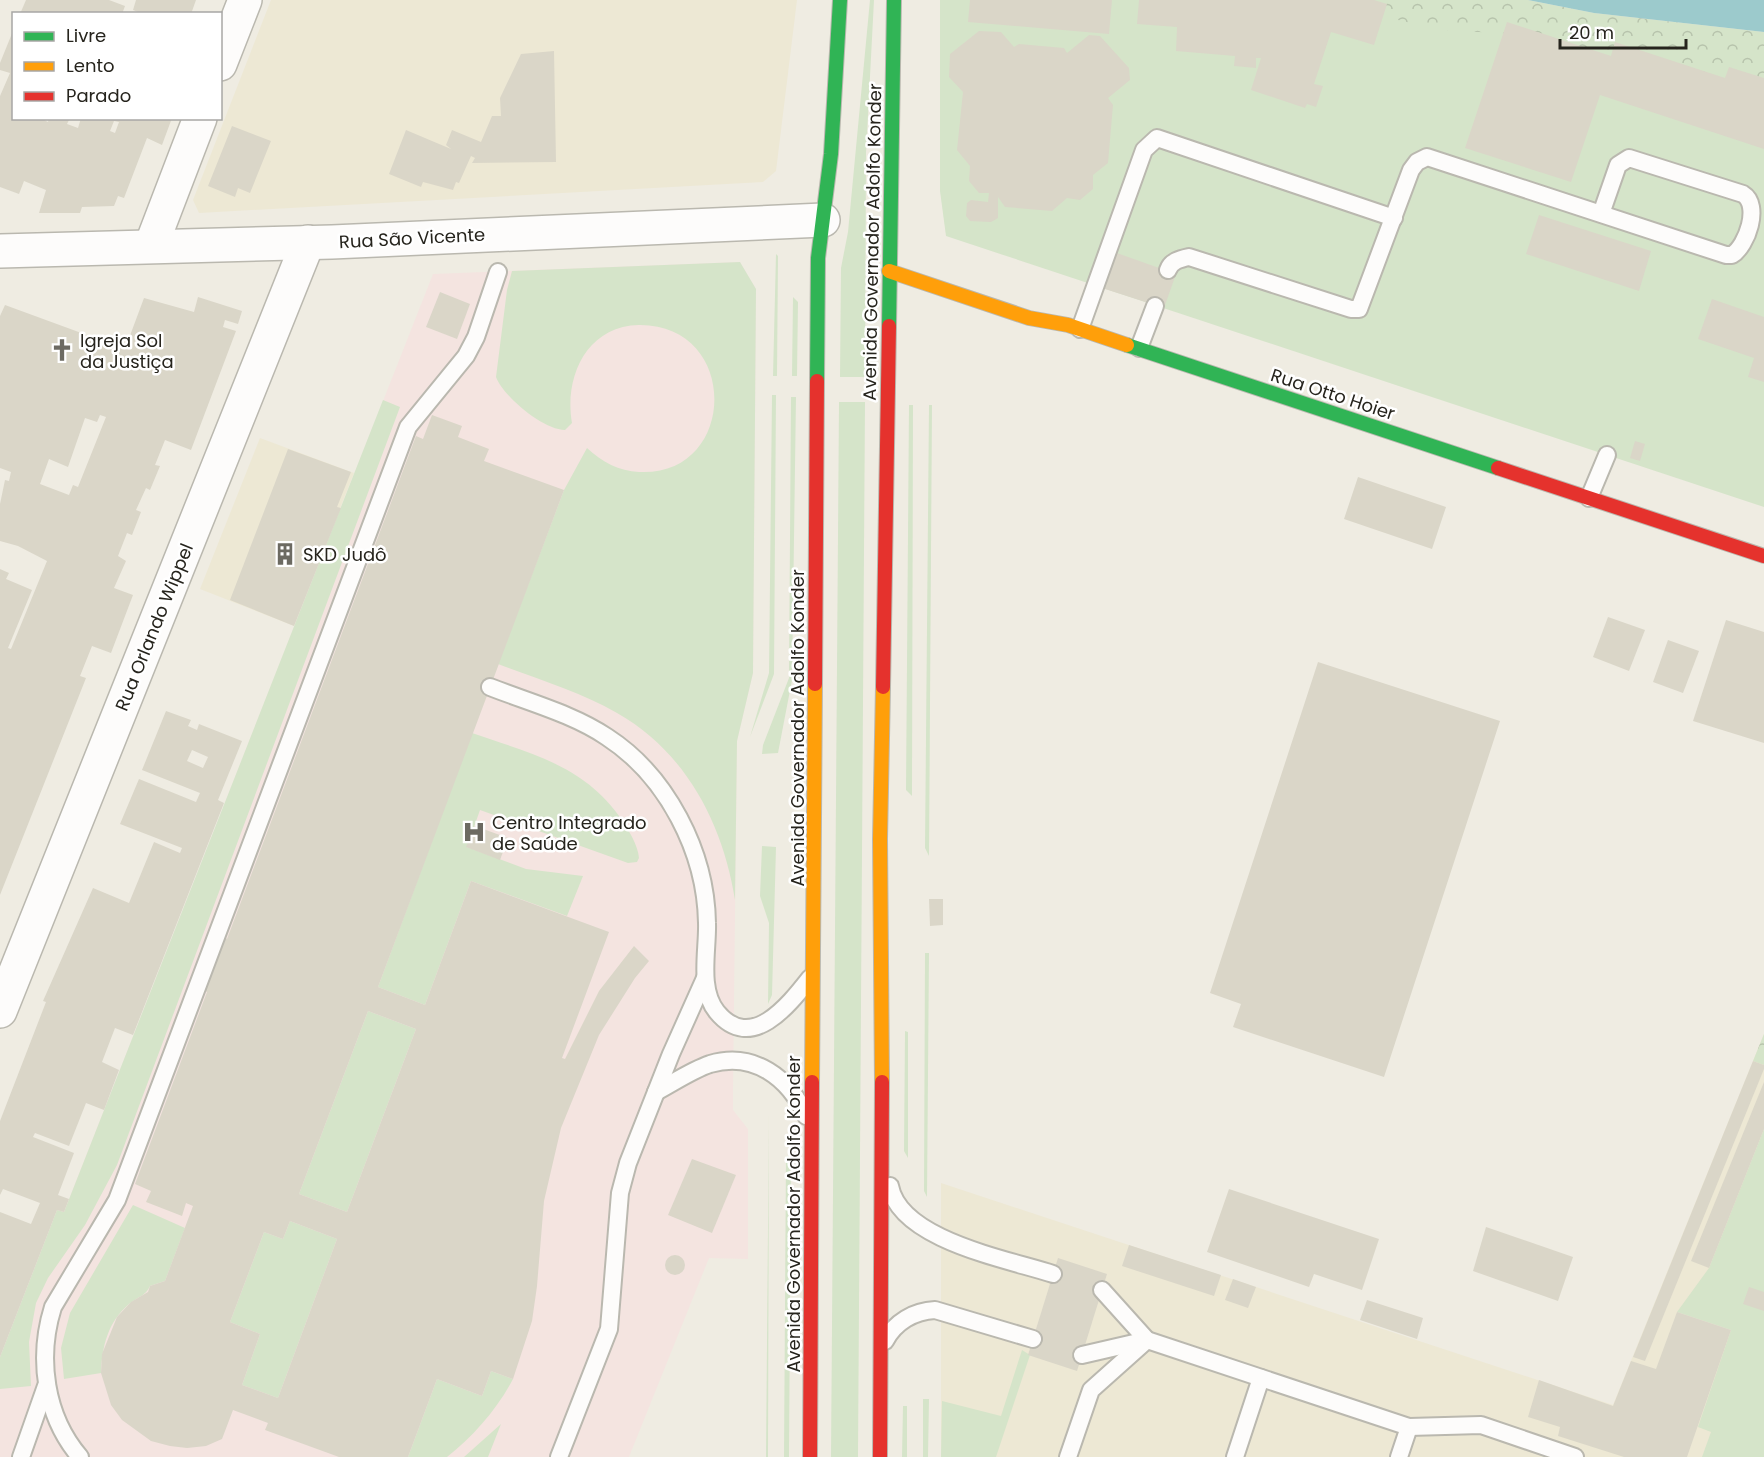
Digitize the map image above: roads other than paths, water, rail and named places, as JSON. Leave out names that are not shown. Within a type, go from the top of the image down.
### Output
[{"type":"main road","name":"Avenida Governador Adolfo Konder","points":[[810,1457],[818,258],[831,154],[840,0]]},
{"type":"main road","name":"Avenida Governador Adolfo Konder","points":[[880,1457],[882,1147],[880,839],[894,0]]},
{"type":"main road","name":"Rua Otto Hoier","points":[[889,271],[1029,318],[1080,329],[1139,348],[1764,556]]},
{"type":"street","points":[[222,59],[245,0]]},
{"type":"street","points":[[152,246],[199,120]]},
{"type":"street","name":"Rua São Vicente","points":[[0,251],[308,242],[823,220]]},
{"type":"street","name":"Rua Orlando Wippel","points":[[0,1011],[308,242]]},
{"type":"lane","points":[[1080,329],[1144,150],[1157,138],[1394,218]]},
{"type":"lane","points":[[1168,270],[1170,265],[1179,259],[1189,257],[1351,309],[1359,309],[1414,166],[1427,157],[1722,254],[1732,255],[1740,247],[1753,209],[1749,198],[1635,158],[1623,160],[1618,165],[1601,214]]},
{"type":"lane","points":[[80,1457],[57,1425],[47,1383],[47,1327],[53,1308],[117,1200],[338,630],[408,427],[453,375],[466,356],[476,338],[498,272]]},
{"type":"lane","points":[[1139,348],[1155,306]]},
{"type":"lane","points":[[1589,498],[1607,455]]},
{"type":"lane","points":[[490,687],[561,714],[607,736],[633,757],[655,782],[681,820],[702,875],[708,921],[707,974],[710,1001],[724,1019],[747,1029],[764,1024],[790,1003],[813,974]]},
{"type":"lane","points":[[559,1457],[609,1329],[620,1193],[638,1134],[707,974]]},
{"type":"lane","points":[[656,1092],[709,1064],[745,1061],[777,1075],[793,1090],[812,1131]]},
{"type":"lane","points":[[882,1147],[891,1192],[899,1207],[916,1224],[944,1239],[1053,1274]]},
{"type":"lane","points":[[1102,1290],[1147,1340],[1409,1427],[1481,1425],[1575,1457]]},
{"type":"lane","points":[[881,1359],[881,1347],[897,1325],[925,1311],[945,1311],[1033,1339]]},
{"type":"lane","points":[[1082,1354],[1147,1340]]},
{"type":"lane","points":[[1068,1457],[1091,1390],[1147,1340]]},
{"type":"lane","points":[[1235,1457],[1261,1378]]},
{"type":"lane","points":[[21,1457],[47,1383]]},
{"type":"lane","points":[[1399,1457],[1409,1427]]},
{"type":"water","points":[[1528,0],[1764,0],[1764,32],[1594,13]]},
{"type":"place","name":"Igreja Sol da Justiça","points":[[62,350]]},
{"type":"place","name":"SKD Judô","points":[[285,554]]},
{"type":"place","name":"Centro Integrado de Saúde","points":[[474,832]]}]
